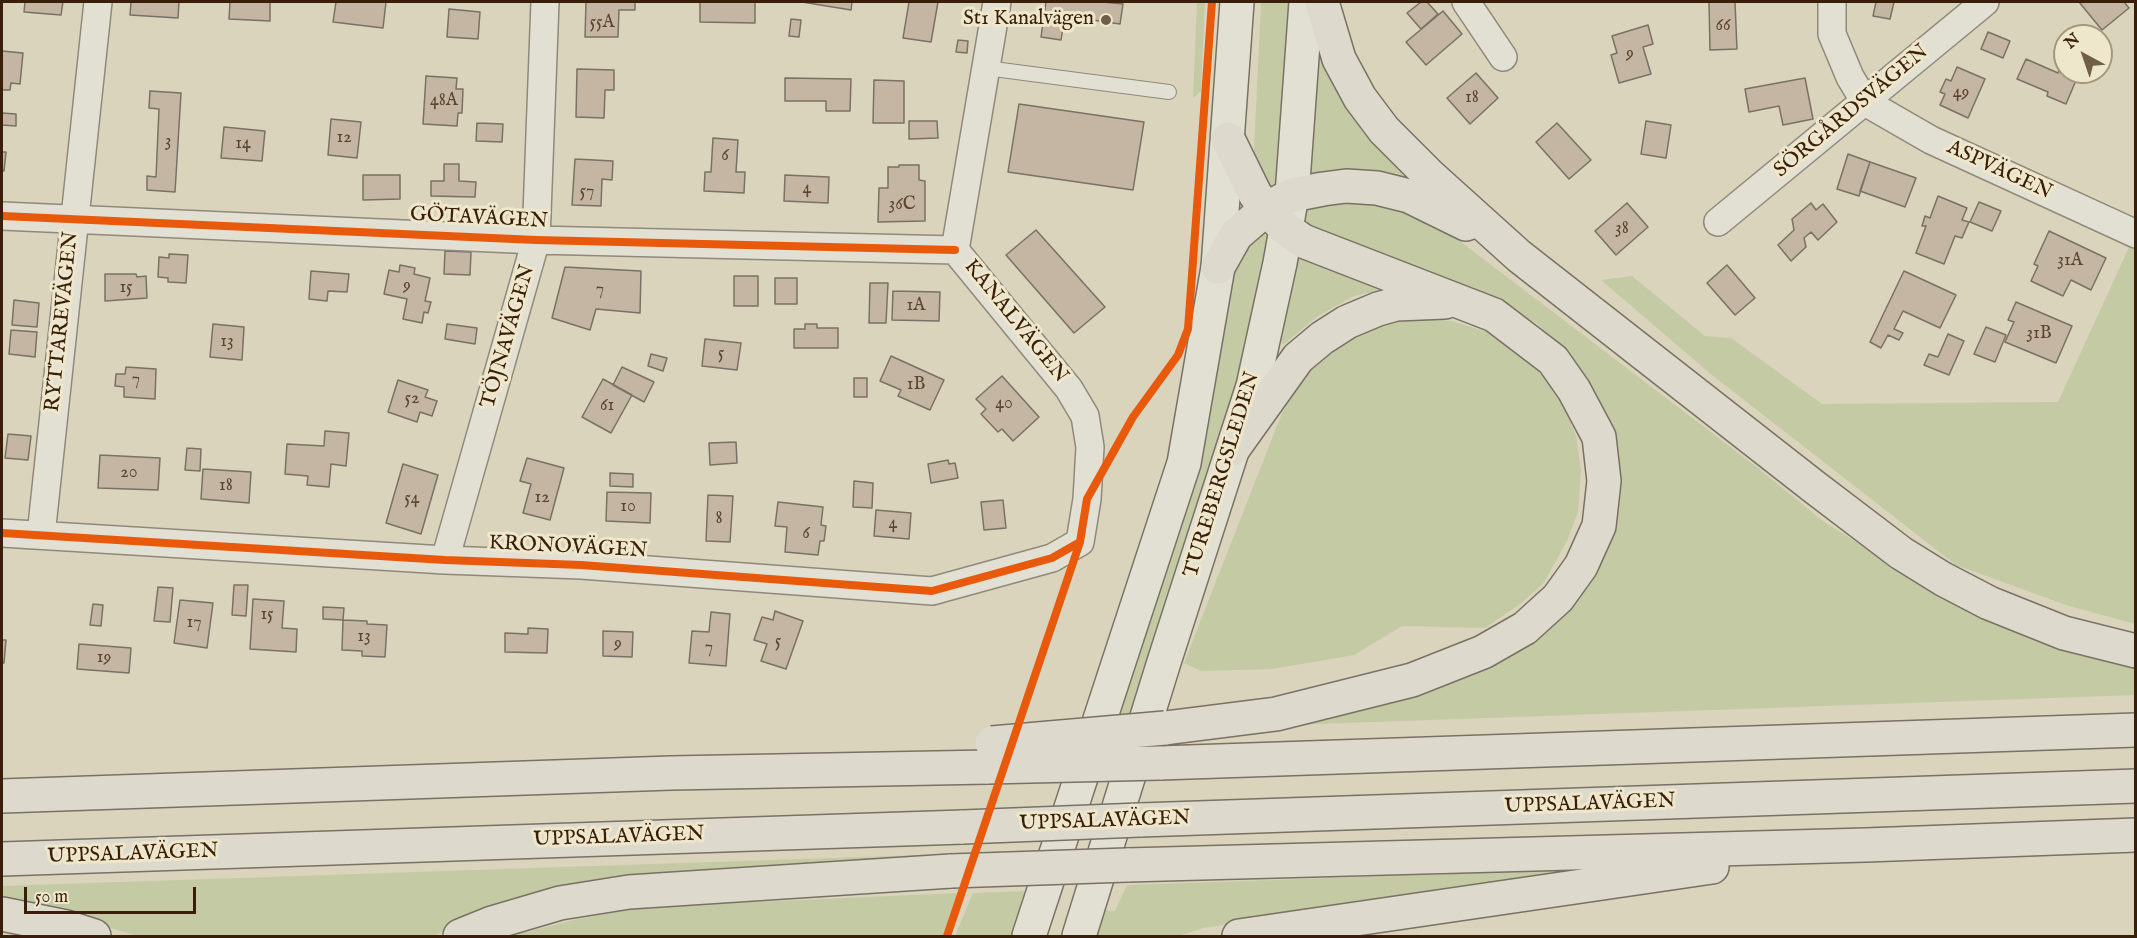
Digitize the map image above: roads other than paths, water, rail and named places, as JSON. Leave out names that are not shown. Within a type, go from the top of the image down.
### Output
[{"type":"highway","points":[[1322,2],[1339,59],[1360,98],[1384,130],[1428,174],[1519,256],[1901,553],[1943,579],[1989,603],[2064,633],[2136,651]]},
{"type":"highway","points":[[2,796],[671,773],[990,755],[1165,728],[1276,714],[1412,680],[1483,652],[1525,628],[1558,598],[1581,566],[1599,526],[1604,481],[1599,437],[1574,390],[1553,360],[1494,315],[1303,241],[1281,211],[1245,177],[1228,139]]},
{"type":"highway","points":[[1218,267],[1236,235],[1281,211],[1346,186],[1377,188],[1409,196],[1450,215],[1519,256]]},
{"type":"highway","points":[[1233,449],[1298,358],[1322,338],[1347,322],[1396,304],[1457,301]]},
{"type":"highway","points":[[990,755],[1160,763],[2136,730]]},
{"type":"highway","name":"UPPSALAVÄGEN","points":[[2,859],[2136,786]]},
{"type":"highway","points":[[460,936],[492,923],[560,903],[629,892],[951,871],[2136,835]]},
{"type":"highway","points":[[1239,936],[1866,845]]},
{"type":"highway","points":[[2,914],[66,927],[94,936]]},
{"type":"main road","name":"TUREBERGSLEDEN","points":[[1029,936],[1184,463],[1218,267],[1237,2]]},
{"type":"main road","name":"TUREBERGSLEDEN","points":[[1079,936],[1253,386],[1280,263],[1281,211],[1306,2]]},
{"type":"street","name":"RYTTAREVÄGEN","points":[[40,535],[98,2]]},
{"type":"street","name":"TÖJNAVÄGEN","points":[[445,560],[536,240],[545,2]]},
{"type":"street","name":"KANALVÄGEN","points":[[997,2],[956,250],[1069,388],[1085,416],[1090,447],[1088,499]]},
{"type":"street","points":[[1466,2],[1503,57]]},
{"type":"street","points":[[1832,2],[1832,34],[1850,77],[1865,102]]},
{"type":"street","name":"SÖRGÅRDSVÄGEN","points":[[1718,222],[1985,2]]},
{"type":"street","name":"ASPVÄGEN","points":[[1865,102],[1931,140],[2136,234]]},
{"type":"street","name":"GÖTAVÄGEN","points":[[2,216],[536,240],[956,250]]},
{"type":"street","name":"KRONOVÄGEN","points":[[2,533],[445,560],[581,565],[932,591],[1053,558],[1080,542],[1088,499]]},
{"type":"lane","points":[[986,68],[1169,92]]},
{"type":"place","name":"St1 Kanalvägen","points":[[1106,20]]}]
